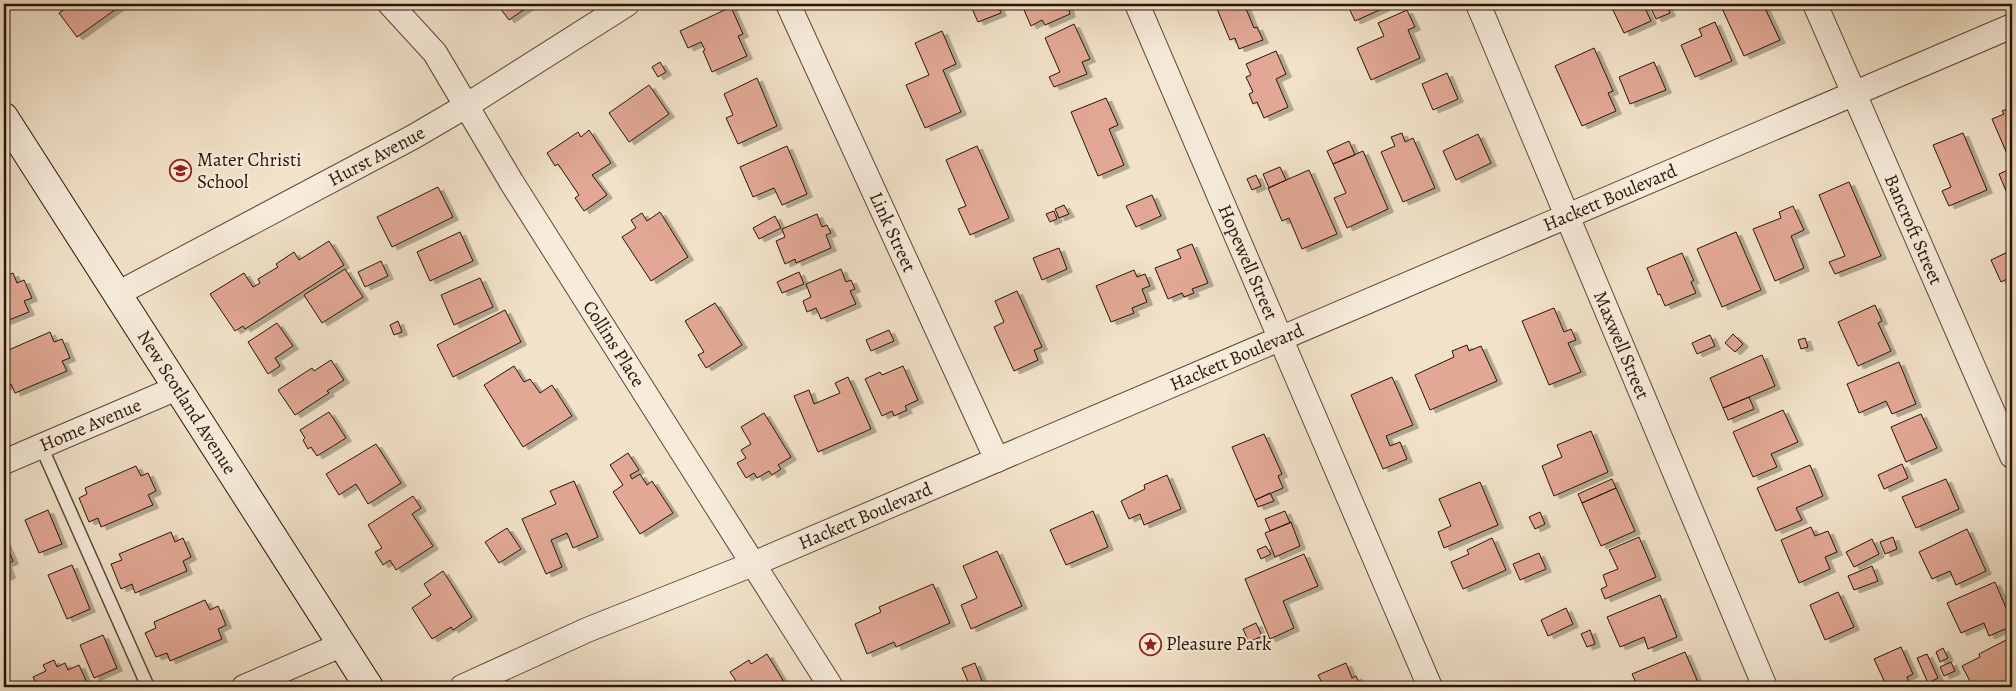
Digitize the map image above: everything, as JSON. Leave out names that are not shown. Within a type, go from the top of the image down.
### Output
[{"type":"street","name":"Collins Place","points":[[390,4],[435,54],[512,182],[831,687]]},
{"type":"street","name":"Hurst Avenue","points":[[117,294],[413,137],[466,106],[627,4]]},
{"type":"street","name":"Link Street","points":[[788,4],[997,460]]},
{"type":"street","name":"Hopewell Street","points":[[1137,4],[1430,687]]},
{"type":"street","name":"Maxwell Street","points":[[1478,4],[1765,687]]},
{"type":"street","name":"Bancroft Street","points":[[1815,4],[2012,456]]},
{"type":"street","name":"Hackett Boulevard","points":[[462,687],[587,630],[753,564],[2012,26]]},
{"type":"street","name":"New Scotland Avenue","points":[[6,126],[117,294],[369,687]]},
{"type":"street","name":"Home Avenue","points":[[4,462],[177,388]]},
{"type":"street","points":[[244,687],[341,645]]},
{"type":"lane","points":[[41,446],[148,687]]},
{"type":"building","points":[[72,4],[123,4],[77,37],[59,13]]},
{"type":"building","points":[[497,4],[532,4],[509,20]]},
{"type":"building","points":[[970,4],[997,4],[1001,13],[978,22]]},
{"type":"building","points":[[1035,4],[1067,4],[1070,14],[1045,25],[1042,20],[1031,26],[1024,10]]},
{"type":"building","points":[[1215,4],[1244,4],[1254,28],[1257,27],[1263,40],[1239,49],[1235,38],[1230,40]]},
{"type":"building","points":[[1347,4],[1382,4],[1384,8],[1355,21]]},
{"type":"building","points":[[1617,4],[1643,4],[1651,21],[1624,33],[1611,6]]},
{"type":"building","points":[[1649,4],[1666,4],[1670,13],[1656,19]]},
{"type":"building","points":[[1720,4],[1763,4],[1780,40],[1744,56]]},
{"type":"building","points":[[731,7],[743,34],[738,36],[747,56],[712,72],[701,42],[688,48],[680,31]]},
{"type":"building","points":[[1407,10],[1415,27],[1408,30],[1420,58],[1371,80],[1357,48],[1384,36],[1378,23]]},
{"type":"building","points":[[1715,22],[1732,61],[1695,77],[1681,45],[1702,36],[1699,29]]},
{"type":"building","points":[[1074,24],[1090,59],[1082,62],[1087,74],[1054,87],[1049,77],[1060,72],[1045,38]]},
{"type":"building","points":[[942,31],[956,64],[943,70],[961,112],[925,128],[906,85],[929,75],[915,43]]},
{"type":"building","points":[[1594,48],[1613,91],[1608,93],[1616,111],[1582,126],[1555,66]]},
{"type":"building","points":[[1276,51],[1286,74],[1276,79],[1288,107],[1264,118],[1257,102],[1253,104],[1249,94],[1253,92],[1246,77],[1251,75],[1246,64]]},
{"type":"building","points":[[660,62],[666,72],[658,77],[652,67]]},
{"type":"building","points":[[1654,62],[1666,90],[1630,104],[1619,77]]},
{"type":"building","points":[[1447,73],[1458,99],[1433,110],[1422,84]]},
{"type":"building","points":[[757,78],[777,126],[738,144],[726,118],[733,115],[724,94]]},
{"type":"building","points":[[649,85],[669,114],[629,142],[609,113]]},
{"type":"building","points":[[1106,98],[1118,125],[1109,129],[1124,165],[1098,176],[1071,112]]},
{"type":"building","points":[[2012,107],[2011,163],[1992,119],[2004,114],[2002,111]]},
{"type":"building","points":[[589,130],[611,163],[592,175],[607,195],[584,211],[575,198],[579,195],[558,164],[555,166],[547,153],[578,132],[581,137]]},
{"type":"building","points":[[1402,133],[1405,142],[1413,138],[1435,188],[1403,202],[1381,152],[1395,146],[1391,137]]},
{"type":"building","points":[[1963,133],[1987,190],[1949,206],[1942,191],[1951,187],[1933,145]]},
{"type":"building","points":[[1478,134],[1491,163],[1456,180],[1443,151]]},
{"type":"building","points":[[1349,141],[1355,155],[1333,164],[1327,151]]},
{"type":"building","points":[[787,146],[807,194],[782,205],[774,188],[753,197],[740,167]]},
{"type":"building","points":[[977,146],[1009,218],[970,235],[958,209],[966,206],[946,160]]},
{"type":"building","points":[[1363,151],[1388,209],[1347,228],[1334,198],[1346,193],[1333,164]]},
{"type":"building","points":[[1280,167],[1286,180],[1269,188],[1263,174]]},
{"type":"building","points":[[2012,168],[2012,196],[2009,198],[1999,174]]},
{"type":"building","points":[[1309,170],[1337,234],[1302,249],[1289,218],[1282,221],[1268,188]]},
{"type":"building","points":[[1256,175],[1261,186],[1252,190],[1247,179]]},
{"type":"building","points":[[1849,182],[1881,256],[1835,274],[1829,262],[1845,256],[1819,195]]},
{"type":"building","points":[[438,187],[453,217],[392,247],[377,217]]},
{"type":"building","points":[[1152,195],[1161,216],[1136,227],[1126,206]]},
{"type":"building","points":[[1064,205],[1069,214],[1059,218],[1055,209]]},
{"type":"building","points":[[1793,206],[1804,230],[1791,236],[1804,268],[1775,281],[1753,229],[1781,218],[1779,212]]},
{"type":"building","points":[[1054,211],[1057,219],[1050,222],[1046,214]]},
{"type":"building","points":[[660,212],[688,257],[651,281],[622,237],[636,228],[631,220],[642,213],[647,221]]},
{"type":"building","points":[[817,214],[822,227],[827,225],[831,233],[826,235],[831,248],[796,263],[795,259],[785,264],[776,241],[785,237],[782,229]]},
{"type":"building","points":[[775,216],[781,228],[759,239],[753,228]]},
{"type":"building","points":[[460,232],[473,261],[430,281],[417,252]]},
{"type":"building","points":[[1736,232],[1761,290],[1722,307],[1697,249]]},
{"type":"building","points":[[329,241],[344,265],[245,329],[243,326],[235,331],[210,294],[244,273],[253,287],[260,283],[258,279],[278,267],[276,264],[294,252],[299,260]]},
{"type":"building","points":[[1192,244],[1208,283],[1192,289],[1194,293],[1184,297],[1182,293],[1168,299],[1155,268],[1181,258],[1177,250]]},
{"type":"building","points":[[1059,248],[1067,269],[1042,280],[1033,258]]},
{"type":"building","points":[[2012,250],[2012,290],[2007,279],[2001,282],[1991,260]]},
{"type":"building","points":[[1682,253],[1694,280],[1691,282],[1696,293],[1665,306],[1660,294],[1658,295],[1647,268]]},
{"type":"building","points":[[381,261],[388,276],[365,287],[358,272]]},
{"type":"building","points":[[345,269],[363,297],[322,323],[304,295]]},
{"type":"building","points":[[841,269],[846,282],[851,280],[855,289],[850,291],[856,304],[821,319],[816,308],[807,312],[803,301],[811,297],[806,284]]},
{"type":"building","points":[[1134,270],[1137,277],[1145,274],[1150,286],[1142,289],[1147,302],[1132,308],[1134,313],[1111,322],[1096,286]]},
{"type":"building","points":[[799,272],[804,284],[782,293],[777,282]]},
{"type":"building","points":[[13,273],[17,283],[24,280],[32,298],[24,301],[29,312],[4,322],[4,277]]},
{"type":"building","points":[[480,278],[493,307],[454,325],[441,295]]},
{"type":"building","points":[[1017,291],[1042,347],[1034,350],[1038,360],[1014,371],[994,327],[1004,322],[995,301]]},
{"type":"building","points":[[715,303],[742,345],[706,368],[698,355],[704,352],[685,321]]},
{"type":"building","points":[[1875,305],[1882,321],[1878,323],[1891,351],[1858,366],[1838,322]]},
{"type":"building","points":[[1554,308],[1564,332],[1571,329],[1576,340],[1568,343],[1581,372],[1549,385],[1522,321]]},
{"type":"building","points":[[505,310],[521,342],[453,377],[437,345]]},
{"type":"building","points":[[398,321],[402,332],[394,335],[390,325]]},
{"type":"building","points":[[277,323],[293,346],[275,358],[280,366],[268,374],[248,342]]},
{"type":"building","points":[[889,330],[894,341],[871,351],[866,340]]},
{"type":"building","points":[[50,332],[54,342],[62,339],[70,358],[62,361],[67,371],[15,393],[11,384],[4,387],[4,352]]},
{"type":"building","points":[[1733,334],[1743,344],[1735,352],[1725,343]]},
{"type":"building","points":[[1710,335],[1715,346],[1697,354],[1692,343]]},
{"type":"building","points":[[1805,338],[1808,347],[1801,349],[1798,340]]},
{"type":"building","points":[[1467,345],[1469,351],[1481,346],[1497,381],[1430,410],[1415,375],[1454,357],[1452,351]]},
{"type":"building","points":[[1762,355],[1775,386],[1723,408],[1710,378]]},
{"type":"building","points":[[331,360],[344,380],[327,391],[329,393],[295,415],[278,390],[312,368],[314,371]]},
{"type":"building","points":[[1899,362],[1916,404],[1892,414],[1886,401],[1859,413],[1847,384]]},
{"type":"building","points":[[514,366],[524,382],[530,379],[540,393],[552,385],[572,416],[523,447],[484,385]]},
{"type":"building","points":[[903,366],[918,400],[905,406],[907,410],[894,416],[892,411],[882,416],[865,379],[880,372],[882,375]]},
{"type":"building","points":[[848,377],[871,429],[818,452],[794,396],[809,390],[814,404],[840,393],[835,383]]},
{"type":"building","points":[[1392,377],[1413,425],[1386,436],[1390,446],[1400,442],[1407,459],[1383,469],[1351,395]]},
{"type":"building","points":[[1749,397],[1754,409],[1728,420],[1723,408]]},
{"type":"building","points":[[1783,410],[1798,442],[1771,454],[1777,467],[1753,477],[1733,432]]},
{"type":"building","points":[[329,412],[346,438],[317,456],[311,447],[308,449],[303,440],[305,438],[300,430]]},
{"type":"building","points":[[764,413],[791,457],[778,465],[781,469],[772,475],[769,471],[757,478],[754,473],[746,478],[737,463],[746,458],[741,450],[751,444],[741,427]]},
{"type":"building","points":[[1921,414],[1937,448],[1906,462],[1891,427]]},
{"type":"building","points":[[1591,431],[1608,472],[1554,496],[1542,466],[1562,457],[1557,445]]},
{"type":"building","points":[[1264,434],[1282,474],[1278,476],[1283,488],[1255,500],[1232,447]]},
{"type":"building","points":[[376,444],[401,483],[368,504],[356,484],[339,495],[326,474]]},
{"type":"building","points":[[628,453],[639,470],[630,475],[632,479],[640,474],[647,485],[652,481],[673,513],[640,534],[613,492],[623,485],[610,465]]},
{"type":"building","points":[[1902,464],[1908,478],[1884,489],[1878,475]]},
{"type":"building","points":[[1810,465],[1823,496],[1796,508],[1802,520],[1776,531],[1757,488]]},
{"type":"building","points":[[136,466],[141,476],[148,473],[156,491],[148,495],[153,505],[101,527],[98,518],[89,522],[79,498],[87,494],[85,488]]},
{"type":"building","points":[[1167,475],[1181,509],[1144,525],[1140,514],[1129,519],[1121,501],[1145,489],[1144,485]]},
{"type":"building","points":[[1612,479],[1616,488],[1582,503],[1578,494]]},
{"type":"building","points":[[1946,479],[1959,509],[1916,528],[1902,497]]},
{"type":"building","points":[[574,481],[598,537],[573,548],[567,533],[551,540],[562,567],[546,574],[522,519],[556,504],[550,491]]},
{"type":"building","points":[[1480,482],[1498,525],[1444,548],[1438,532],[1451,526],[1439,499]]},
{"type":"building","points":[[1616,488],[1635,531],[1601,546],[1582,503]]},
{"type":"building","points":[[1270,493],[1274,501],[1258,507],[1255,500]]},
{"type":"building","points":[[413,496],[421,508],[412,514],[433,546],[396,570],[390,560],[383,565],[375,552],[382,548],[368,525]]},
{"type":"building","points":[[48,510],[62,544],[39,553],[25,520]]},
{"type":"building","points":[[1093,511],[1108,547],[1066,565],[1050,530]]},
{"type":"building","points":[[1285,511],[1290,523],[1270,531],[1265,519]]},
{"type":"building","points":[[1540,512],[1545,524],[1535,529],[1529,517]]},
{"type":"building","points":[[1291,522],[1300,546],[1275,557],[1265,533]]},
{"type":"building","points":[[1811,527],[1815,536],[1828,531],[1837,552],[1825,557],[1830,569],[1799,583],[1781,540]]},
{"type":"building","points":[[507,528],[521,549],[499,563],[485,542]]},
{"type":"building","points":[[1967,529],[1986,571],[1956,585],[1950,571],[1932,579],[1919,552]]},
{"type":"building","points":[[171,532],[175,542],[183,538],[191,557],[183,561],[187,571],[135,593],[132,584],[121,589],[111,564],[122,560],[119,554]]},
{"type":"building","points":[[1639,537],[1656,577],[1605,599],[1601,589],[1607,586],[1603,575],[1618,569],[1609,550]]},
{"type":"building","points":[[1893,537],[1897,549],[1885,554],[1880,542]]},
{"type":"building","points":[[1492,538],[1506,570],[1463,589],[1451,562],[1469,554],[1467,550]]},
{"type":"building","points":[[1872,539],[1879,554],[1854,567],[1846,552]]},
{"type":"building","points":[[4,540],[13,561],[6,564],[10,575],[4,578]]},
{"type":"building","points":[[1266,546],[1271,554],[1261,559],[1257,550]]},
{"type":"building","points":[[997,551],[1022,606],[971,629],[961,605],[977,598],[963,566]]},
{"type":"building","points":[[1539,553],[1546,569],[1520,580],[1513,564]]},
{"type":"building","points":[[1304,554],[1318,586],[1283,601],[1294,628],[1270,639],[1245,579]]},
{"type":"building","points":[[72,565],[90,609],[67,619],[48,575]]},
{"type":"building","points":[[1872,566],[1878,581],[1854,590],[1848,576]]},
{"type":"building","points":[[443,571],[472,617],[453,630],[451,627],[432,639],[412,608],[431,595],[424,584]]},
{"type":"building","points":[[1995,582],[2012,626],[1989,636],[1984,623],[1961,633],[1947,603]]},
{"type":"building","points":[[933,584],[950,623],[896,647],[894,642],[867,654],[855,624],[881,612],[879,607]]},
{"type":"building","points":[[1838,592],[1854,627],[1825,640],[1810,605]]},
{"type":"building","points":[[1660,595],[1677,637],[1648,649],[1644,637],[1620,647],[1607,617]]},
{"type":"building","points":[[205,600],[210,610],[218,606],[226,625],[218,629],[222,639],[170,661],[167,653],[156,657],[145,633],[156,628],[154,622]]},
{"type":"building","points":[[1566,608],[1573,624],[1548,636],[1541,620]]},
{"type":"building","points":[[1256,623],[1262,636],[1249,642],[1243,629]]},
{"type":"building","points":[[1590,630],[1595,644],[1587,647],[1581,634]]},
{"type":"building","points":[[103,635],[117,668],[94,678],[80,645]]},
{"type":"building","points":[[2012,637],[2012,687],[1995,687],[1992,682],[1982,687],[1973,687],[1962,666],[1980,657],[1979,654]]},
{"type":"building","points":[[1901,647],[1913,674],[1907,677],[1909,682],[1899,687],[1887,687],[1874,659]]},
{"type":"building","points":[[1943,648],[1948,658],[1940,662],[1936,652]]},
{"type":"building","points":[[1685,652],[1700,687],[1638,687],[1632,674]]},
{"type":"building","points":[[767,654],[787,687],[740,687],[730,672],[749,660],[751,664]]},
{"type":"building","points":[[1927,654],[1938,678],[1928,683],[1917,658]]},
{"type":"building","points":[[54,660],[57,667],[65,663],[68,670],[79,665],[88,685],[84,687],[38,687],[33,677],[46,671],[43,665]]},
{"type":"building","points":[[1951,662],[1955,671],[1944,676],[1940,667]]},
{"type":"building","points":[[975,663],[982,681],[970,686],[962,668]]},
{"type":"building","points":[[1346,663],[1352,678],[1356,676],[1360,684],[1357,687],[1324,687],[1318,675]]},
{"type":"place","name":"Mater Christi School","points":[[181,171]]},
{"type":"place","name":"Pleasure Park","points":[[1150,644]]}]
